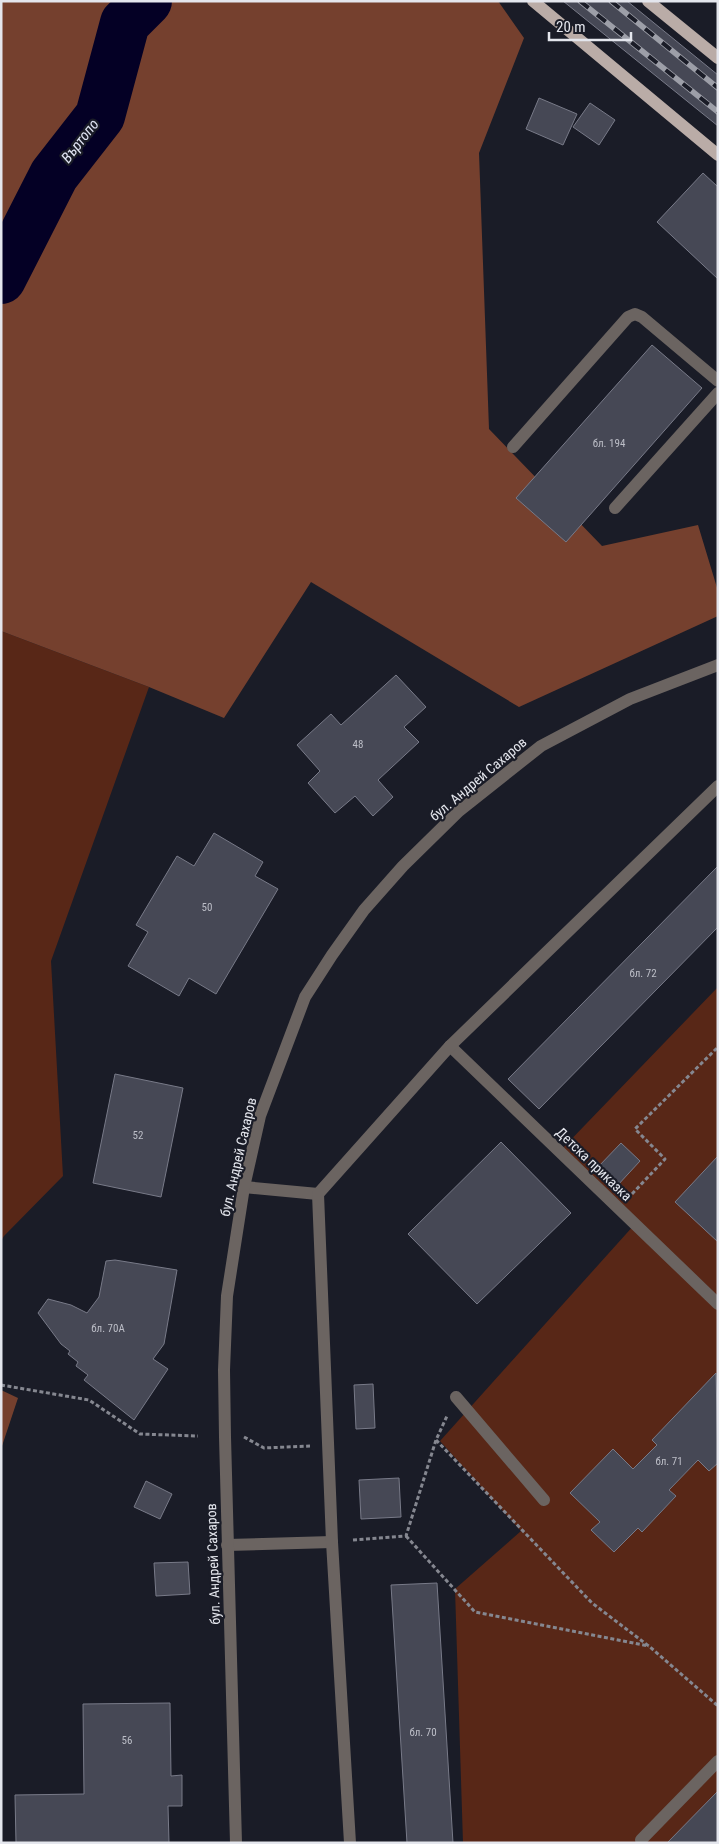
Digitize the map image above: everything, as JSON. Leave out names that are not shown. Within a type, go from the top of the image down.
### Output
[{"type":"main road","points":[[533,1],[718,155]]},
{"type":"main road","points":[[648,1],[718,58]]},
{"type":"street","points":[[513,447],[628,317],[635,314],[642,317],[718,381]]},
{"type":"street","points":[[615,508],[718,393]]},
{"type":"street","name":"бул. Андрей Сахаров","points":[[236,1843],[224,1370],[228,1296],[244,1187],[260,1116],[305,998],[332,955],[364,910],[402,866],[459,811],[541,746],[630,699],[718,665]]},
{"type":"street","points":[[350,1843],[332,1542],[318,1194],[450,1046],[718,786]]},
{"type":"street","name":"Детска приказка","points":[[450,1046],[718,1304]]},
{"type":"street","points":[[244,1187],[318,1194]]},
{"type":"street","points":[[456,1397],[544,1500]]},
{"type":"street","points":[[227,1545],[332,1542]]},
{"type":"street","points":[[641,1840],[718,1761]]},
{"type":"path","points":[[628,1198],[665,1159],[635,1129],[718,1047]]},
{"type":"path","points":[[1,1385],[89,1400],[140,1434],[198,1436]]},
{"type":"path","points":[[406,1536],[436,1440],[456,1397]]},
{"type":"path","points":[[244,1437],[264,1448],[328,1445]]},
{"type":"path","points":[[436,1440],[592,1603],[650,1647],[718,1706]]},
{"type":"path","points":[[332,1542],[406,1536]]},
{"type":"path","points":[[406,1536],[475,1612],[650,1647]]},
{"type":"shaded area","points":[[1,1],[498,1],[524,38],[479,153],[489,429],[602,546],[698,525],[718,591],[718,616],[519,707],[311,582],[224,718],[149,687],[1,631]]},
{"type":"shaded area","points":[[1,631],[149,687],[51,961],[63,1176],[1,1241]]},
{"type":"shaded area","points":[[718,987],[718,1374],[716,1373],[652,1440],[657,1445],[633,1469],[613,1450],[570,1493],[600,1522],[592,1530],[614,1552],[638,1528],[642,1532],[676,1496],[669,1490],[698,1460],[709,1471],[718,1463],[718,1843],[463,1843],[455,1589],[521,1531],[440,1441],[635,1224],[560,1151]]},
{"type":"shaded area","points":[[1,1390],[18,1398],[1,1449]]},
{"type":"building","points":[[563,1],[627,1],[718,75],[718,126]]},
{"type":"building","points":[[539,98],[577,114],[563,145],[526,129]]},
{"type":"building","points":[[590,103],[615,120],[599,145],[573,127]]},
{"type":"building","points":[[703,173],[718,187],[718,279],[657,222]]},
{"type":"building","points":[[652,345],[702,388],[566,542],[516,498]]},
{"type":"building","points":[[396,675],[426,707],[404,727],[419,742],[378,780],[393,797],[373,816],[355,796],[335,813],[308,783],[320,771],[297,745],[331,714],[341,725]]},
{"type":"building","points":[[214,833],[263,862],[255,876],[278,889],[216,994],[189,978],[179,996],[128,966],[148,932],[136,925],[177,856],[194,866]]},
{"type":"building","points":[[718,866],[718,927],[539,1109],[508,1079]]},
{"type":"building","points":[[115,1074],[183,1088],[161,1197],[93,1183]]},
{"type":"building","points":[[501,1142],[571,1213],[477,1304],[408,1234]]},
{"type":"building","points":[[621,1143],[640,1161],[617,1186],[598,1167]]},
{"type":"building","points":[[718,1156],[718,1242],[675,1202]]},
{"type":"building","points":[[115,1260],[177,1270],[164,1344],[153,1359],[168,1369],[134,1420],[84,1380],[88,1375],[76,1366],[78,1362],[68,1354],[70,1351],[61,1344],[38,1313],[48,1299],[71,1305],[87,1313],[99,1297],[106,1261]]},
{"type":"building","points":[[716,1373],[718,1463],[709,1471],[698,1460],[669,1490],[676,1496],[642,1532],[638,1528],[614,1552],[591,1530],[600,1522],[570,1493],[613,1449],[633,1469],[657,1445],[652,1440]]},
{"type":"building","points":[[373,1384],[375,1428],[356,1429],[354,1385]]},
{"type":"building","points":[[399,1478],[401,1517],[361,1519],[359,1480]]},
{"type":"building","points":[[146,1481],[172,1494],[160,1519],[134,1507]]},
{"type":"building","points":[[188,1562],[190,1594],[156,1596],[154,1563]]},
{"type":"building","points":[[437,1583],[453,1843],[407,1843],[391,1585]]},
{"type":"building","points":[[170,1703],[171,1776],[182,1775],[182,1806],[168,1806],[169,1843],[16,1843],[15,1795],[84,1794],[83,1704]]},
{"type":"building","points":[[718,1791],[718,1843],[667,1843]]},
{"type":"waterway","name":"Въртопо","points":[[1,279],[54,175],[100,116],[125,23],[147,1]]},
{"type":"railway","points":[[580,1],[718,112]]},
{"type":"railway","points":[[611,1],[718,88]]}]
